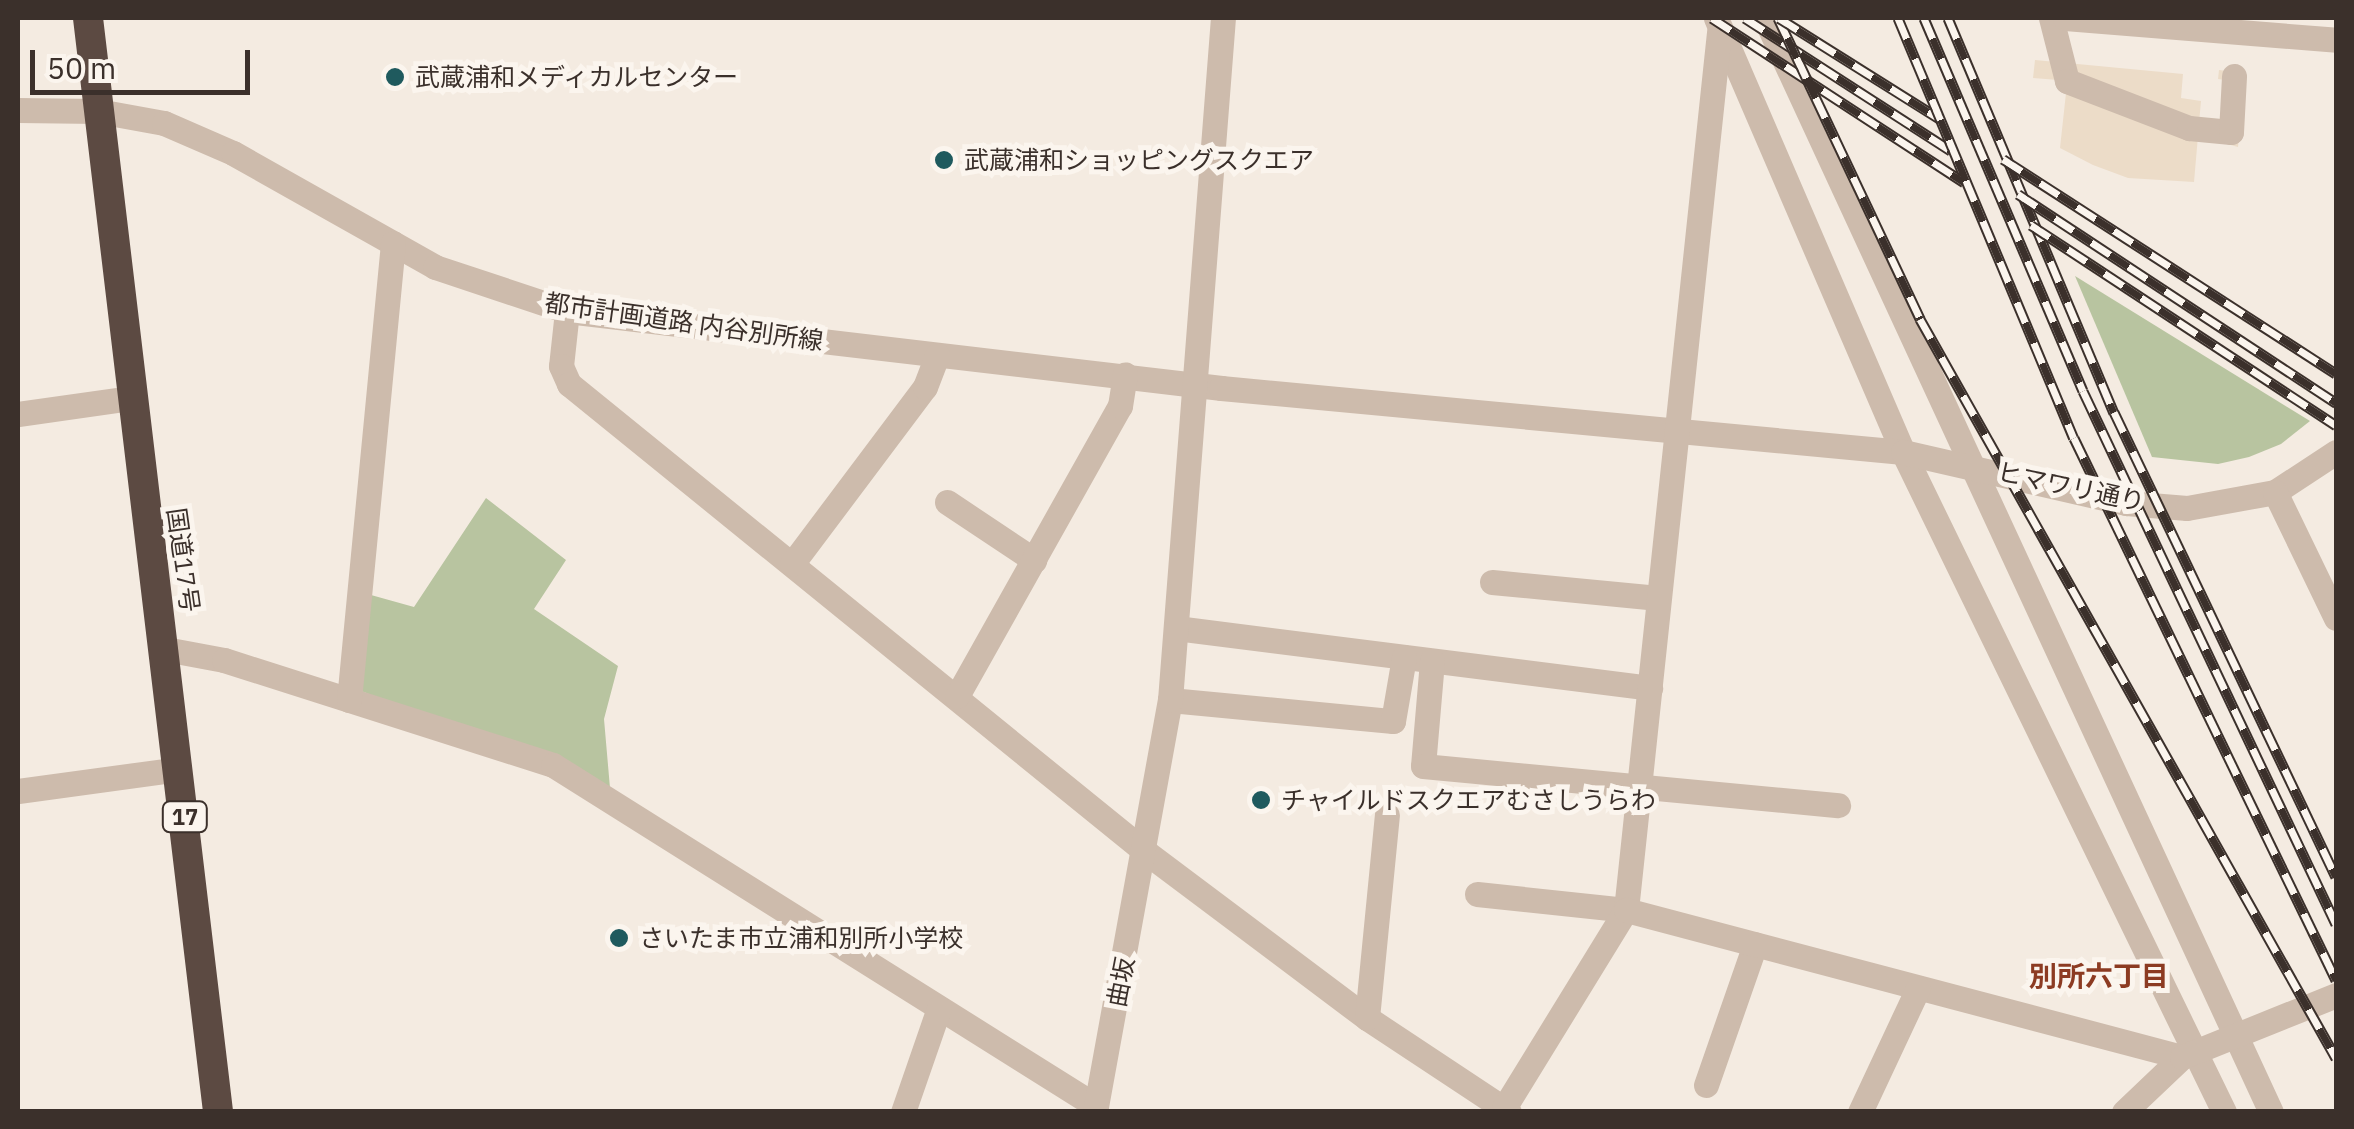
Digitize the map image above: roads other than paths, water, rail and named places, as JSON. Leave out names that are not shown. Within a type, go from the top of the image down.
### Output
[{"type":"highway","name":"国道17号","points":[[88,18],[130,398],[180,769],[218,1112]]},
{"type":"street","name":"曲坂","points":[[1096,1109],[1147,853],[1170,700],[1223,18]]},
{"type":"street","points":[[1765,18],[2270,1112]]},
{"type":"street","points":[[2051,18],[2067,81],[2189,128],[2230,132],[2234,76]]},
{"type":"street","points":[[2065,18],[2336,40]]},
{"type":"street","points":[[567,312],[561,366],[569,384],[1147,853],[1367,1018],[1506,1110],[1626,910],[1718,22]]},
{"type":"street","points":[[1718,22],[1904,452],[2189,1054],[2224,1112]]},
{"type":"street","name":"都市計画道路 内谷別所線","points":[[18,110],[98,110],[164,123],[233,153],[393,244],[474,284],[567,312],[1192,382],[1674,429]]},
{"type":"street","points":[[349,700],[393,244]]},
{"type":"street","points":[[792,564],[925,388],[938,355]]},
{"type":"street","points":[[957,696],[1120,406],[1125,374]]},
{"type":"street","points":[[18,414],[130,398]]},
{"type":"street","name":"ヒマワリ通り","points":[[1674,429],[1904,452],[2126,503],[2172,507],[2228,505],[2275,492],[2336,452]]},
{"type":"street","points":[[2275,492],[2336,618]]},
{"type":"street","points":[[947,502],[1034,560]]},
{"type":"street","points":[[1492,582],[1658,598]]},
{"type":"street","points":[[1176,628],[1650,688]]},
{"type":"street","points":[[165,648],[349,700],[553,766],[1096,1109]]},
{"type":"street","points":[[1170,700],[1394,721],[1404,657]]},
{"type":"street","points":[[1432,660],[1423,766],[1838,805]]},
{"type":"street","points":[[18,790],[180,769]]},
{"type":"street","points":[[1367,1018],[1387,815]]},
{"type":"street","points":[[1477,894],[1626,910],[1918,988],[2189,1054]]},
{"type":"street","points":[[1706,1085],[1754,944]]},
{"type":"street","points":[[1860,1112],[1918,988]]},
{"type":"street","points":[[2124,1112],[2189,1054],[2237,1038],[2336,995]]},
{"type":"street","points":[[903,1112],[939,1008]]},
{"type":"railway","points":[[1712,18],[1964,182]]},
{"type":"railway","points":[[1745,18],[1951,151]]},
{"type":"railway","points":[[1778,18],[1920,319],[2336,1058]]},
{"type":"railway","points":[[1779,18],[1940,119]]},
{"type":"railway","points":[[1898,18],[2074,438],[2336,980]]},
{"type":"railway","points":[[1924,18],[2083,391],[2336,924]]},
{"type":"railway","points":[[1948,18],[2114,412],[2336,877]]},
{"type":"railway","points":[[2003,159],[2336,374]]},
{"type":"railway","points":[[2018,194],[2336,403]]},
{"type":"railway","points":[[2031,225],[2336,425]]},
{"type":"place","name":"武蔵浦和メディカルセンター","points":[[395,77]]},
{"type":"place","name":"武蔵浦和ショッピングスクエア","points":[[944,160]]},
{"type":"place","name":"チャイルドスクエアむさしうらわ","points":[[1261,800]]},
{"type":"place","name":"さいたま市立浦和別所小学校","points":[[619,938]]},
{"type":"district","name":"別所六丁目","points":[[2099,976]]}]
